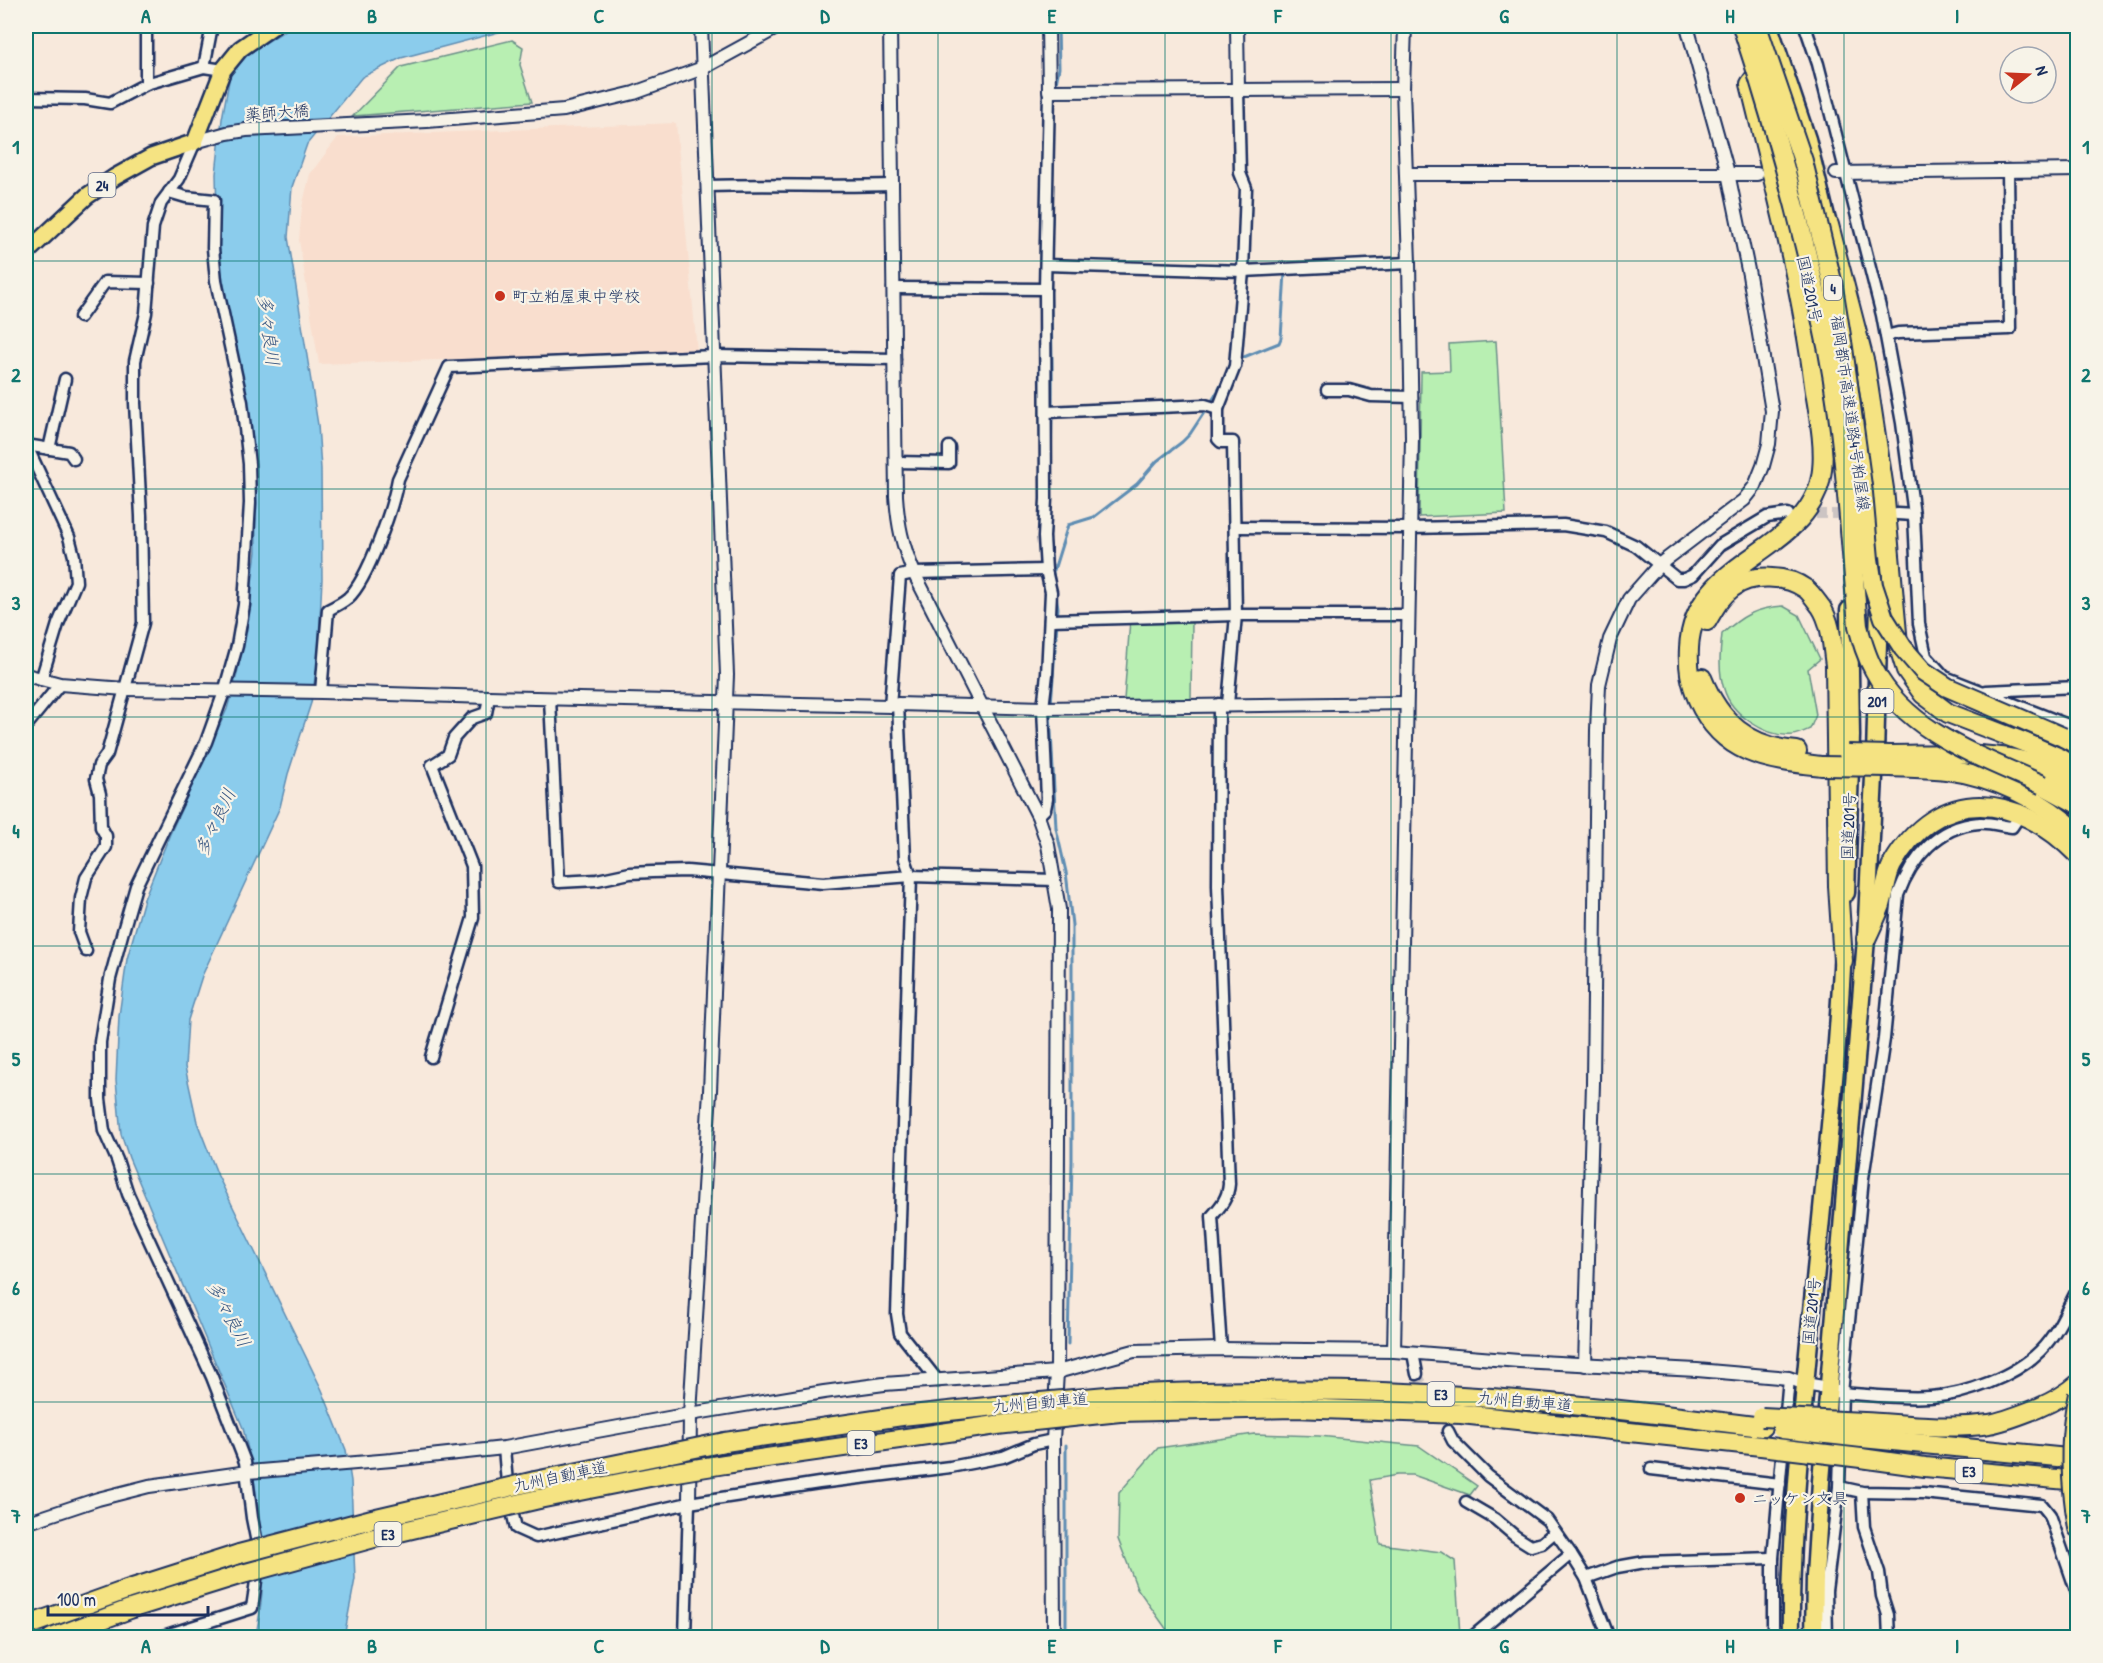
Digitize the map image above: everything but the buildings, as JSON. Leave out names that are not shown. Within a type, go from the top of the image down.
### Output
[{"type":"highway","name":"国道201号","points":[[1737,26],[1755,77],[1795,222],[1828,373],[1845,523],[1851,664],[1849,824],[1842,960],[1824,1194],[1797,1381],[1791,1638]]},
{"type":"highway","name":"福岡都市高速道路4号粕屋線","points":[[1742,26],[1800,226],[1828,351],[1838,418],[1858,626],[1874,672],[1906,710],[1946,739],[2078,804]]},
{"type":"highway","name":"福岡都市高速道路4号粕屋線","points":[[1757,26],[1803,161],[1832,281],[1862,483],[1873,585],[1884,618],[1903,648],[1923,671],[1947,687],[2073,737]]},
{"type":"highway","name":"国道201号","points":[[1769,26],[1807,139],[1829,225],[1855,355],[1870,455],[1879,584],[1875,756],[1866,939],[1836,1391],[1815,1575],[1814,1638]]},
{"type":"highway","points":[[1755,77],[1750,84],[1784,224],[1810,351],[1821,434],[1822,471],[1815,495],[1793,527],[1713,587],[1696,615],[1690,637],[1688,671],[1704,713],[1723,735],[1739,748],[1760,757],[1890,761],[1996,756],[2048,770],[2078,787]]},
{"type":"highway","points":[[1829,225],[1865,364],[1884,489],[1898,644],[1906,670],[1923,694],[1948,713],[2026,743],[2078,769]]},
{"type":"highway","points":[[1822,759],[1761,743],[1741,733],[1723,717],[1710,696],[1701,674],[1700,649],[1705,624],[1717,603],[1733,587],[1767,578],[1789,581],[1807,590],[1822,609],[1830,629],[1835,665],[1838,886],[1842,960]]},
{"type":"highway","points":[[1890,761],[1967,774],[1995,783],[2038,802],[2062,818],[2078,833]]},
{"type":"highway","points":[[1866,939],[1880,907],[1890,868],[1908,840],[1930,820],[1956,809],[1981,805],[2010,809],[2033,819],[2060,837],[2078,855]]},
{"type":"highway","points":[[1863,1430],[1991,1424],[2014,1418],[2052,1402],[2078,1384]]},
{"type":"highway","name":"九州自動車道","points":[[52,1638],[129,1609],[239,1575],[671,1453],[725,1442],[902,1416],[996,1406],[1119,1403],[1293,1390],[1462,1395],[1863,1430],[2078,1459]]},
{"type":"highway","points":[[2078,1394],[2072,1461],[2072,1482],[2078,1528]]},
{"type":"highway","name":"九州自動車道","points":[[26,1626],[126,1590],[239,1554],[372,1519],[537,1490],[997,1425],[1119,1403],[1450,1413],[1552,1422],[2078,1483]]},
{"type":"main road","points":[[195,141],[224,70],[240,49],[273,26]]},
{"type":"main road","name":"24","points":[[26,253],[87,196],[106,183],[151,157],[195,141]]},
{"type":"street","points":[[146,26],[146,84]]},
{"type":"street","points":[[204,67],[212,26]]},
{"type":"street","points":[[685,1638],[690,1414],[710,1091],[727,664],[701,26]]},
{"type":"street","name":"薬師大橋","points":[[195,141],[246,130],[564,110],[634,93],[703,68],[780,26]]},
{"type":"street","points":[[890,26],[898,528],[914,573],[1038,816],[1048,846],[1059,909],[1057,1372],[1053,1440],[1053,1638]]},
{"type":"street","points":[[1038,816],[1045,809],[1047,799],[1043,708],[1051,591],[1046,570],[1044,537],[1047,412],[1045,288],[1048,26]]},
{"type":"street","points":[[1221,1349],[1212,1216],[1224,1202],[1229,1184],[1218,885],[1224,704],[1236,615],[1236,527],[1233,442],[1221,442],[1218,439],[1218,409],[1235,366],[1243,271],[1246,188],[1240,174],[1238,26]]},
{"type":"street","points":[[1394,1351],[1412,397],[1404,89],[1405,26]]},
{"type":"street","points":[[1585,1365],[1593,1083],[1599,685],[1610,639],[1629,599],[1660,564],[1744,500],[1755,486],[1769,444],[1772,411],[1753,296],[1728,173],[1687,26]]},
{"type":"street","points":[[1805,26],[1818,64],[1841,173],[1886,336],[1902,423],[1914,514],[1919,624],[1926,656],[1945,677],[2042,714],[2073,737]]},
{"type":"street","points":[[26,98],[85,99],[110,103],[146,84],[204,67],[224,70]]},
{"type":"street","points":[[1049,92],[1404,89]]},
{"type":"street","points":[[86,951],[79,932],[81,898],[86,879],[106,847],[106,836],[101,827],[100,794],[96,779],[99,765],[107,754],[143,623],[135,361],[146,313],[153,227],[160,203],[179,179],[195,141]]},
{"type":"street","points":[[1886,336],[1898,333],[2010,329],[2008,170]]},
{"type":"street","points":[[1841,173],[2078,170]]},
{"type":"street","points":[[1407,174],[1757,174]]},
{"type":"street","points":[[708,186],[765,184],[892,186]]},
{"type":"street","points":[[157,1638],[252,1608],[256,1581],[256,1538],[252,1518],[251,1472],[212,1377],[128,1194],[117,1160],[104,1131],[100,1099],[100,1042],[110,979],[136,886],[206,742],[224,692],[237,646],[247,568],[249,464],[242,402],[216,281],[213,248],[214,200],[186,197],[169,192]]},
{"type":"street","points":[[1046,265],[1243,271],[1409,263]]},
{"type":"street","points":[[80,317],[105,282],[148,283]]},
{"type":"street","points":[[893,288],[1045,288]]},
{"type":"street","points":[[321,692],[328,610],[348,598],[360,581],[383,531],[395,498],[398,479],[449,367],[715,356],[895,359]]},
{"type":"street","points":[[50,449],[65,379]]},
{"type":"street","points":[[1327,390],[1349,390],[1371,396],[1412,397]]},
{"type":"street","points":[[1047,412],[1205,405],[1218,409]]},
{"type":"street","points":[[26,445],[69,452],[74,459]]},
{"type":"street","points":[[26,445],[69,537],[74,556],[76,582],[58,624],[41,680]]},
{"type":"street","points":[[896,462],[949,463],[949,447]]},
{"type":"street","points":[[1236,527],[1410,528],[1563,525],[1606,532],[1636,546],[1677,579],[1684,579],[1693,575],[1720,546],[1767,517],[1788,514]]},
{"type":"street","points":[[1897,514],[1914,514]]},
{"type":"street","points":[[938,1381],[900,1333],[897,1314],[911,876],[905,859],[894,705],[900,576],[914,573],[1046,570]]},
{"type":"street","points":[[1050,620],[1236,615],[1408,615]]},
{"type":"street","points":[[26,675],[60,684],[125,689],[321,692],[489,698],[1043,708],[1406,703]]},
{"type":"street","points":[[26,726],[60,684]]},
{"type":"street","points":[[1979,691],[2078,687]]},
{"type":"street","points":[[431,1057],[473,918],[472,866],[432,765],[448,755],[454,738],[472,718],[486,713],[489,698]]},
{"type":"street","points":[[550,699],[559,882],[597,880],[630,873],[652,872],[687,872],[823,883],[911,876],[1054,880]]},
{"type":"street","points":[[2037,737],[2042,714]]},
{"type":"street","points":[[1827,1638],[1826,1591],[1839,1487],[1836,1391],[1863,1178],[1884,1039],[1898,895],[1906,873],[1921,853],[1944,835],[1958,828],[1979,823],[2012,827],[2016,821]]},
{"type":"street","points":[[26,1523],[98,1499],[149,1486],[251,1472],[504,1448],[690,1414],[884,1384],[1057,1372],[1134,1351],[1221,1349],[1394,1351],[1585,1365],[1697,1370],[1797,1381],[1836,1391],[1930,1397],[1953,1394],[2002,1377],[2023,1365],[2041,1350],[2062,1320],[2078,1288]]},
{"type":"street","points":[[1413,1353],[1416,1374]]},
{"type":"street","points":[[1773,1638],[1773,1558],[1780,1484],[1797,1381]]},
{"type":"street","points":[[1449,1431],[1453,1441],[1488,1476],[1547,1520],[1586,1578],[1609,1638]]},
{"type":"street","points":[[504,1448],[508,1495],[516,1528],[536,1536],[689,1503],[819,1483],[950,1467],[1004,1457],[1034,1444],[1053,1440]]},
{"type":"street","points":[[1651,1469],[1780,1484]]},
{"type":"street","points":[[1839,1487],[1862,1492],[1923,1493],[2042,1505],[2050,1515],[2078,1596]]},
{"type":"street","points":[[1862,1492],[1864,1527],[1879,1572],[1882,1596],[1888,1615],[1889,1638]]},
{"type":"street","points":[[1466,1502],[1495,1519],[1531,1546],[1542,1543],[1556,1532]]},
{"type":"street","points":[[1471,1638],[1572,1554]]},
{"type":"street","points":[[1586,1578],[1617,1567],[1645,1562],[1773,1558]]},
{"type":"shaded area","name":"町立粕屋東中学校","points":[[676,123],[697,351],[319,364],[299,240],[302,207],[310,174],[338,137]]},
{"type":"green space","points":[[512,40],[523,47],[520,65],[532,102],[353,116],[401,67]]},
{"type":"green space","points":[[1496,341],[1506,513],[1419,517],[1421,372],[1450,371],[1449,344]]},
{"type":"green space","points":[[1783,606],[1799,615],[1820,659],[1808,669],[1816,715],[1810,729],[1793,735],[1772,733],[1742,715],[1728,698],[1720,669],[1722,634],[1750,614]]},
{"type":"green space","points":[[1130,620],[1192,622],[1191,699],[1124,700]]},
{"type":"green space","points":[[1254,1434],[1319,1436],[1419,1446],[1477,1486],[1470,1495],[1413,1475],[1397,1475],[1370,1480],[1380,1544],[1441,1552],[1455,1561],[1460,1635],[1458,1637],[1172,1637],[1137,1588],[1118,1539],[1119,1493],[1158,1448]]},
{"type":"water","name":"多々良川","points":[[292,26],[522,26],[401,58],[362,77],[307,144],[292,187],[288,237],[318,425],[321,469],[322,579],[318,659],[311,703],[280,807],[202,976],[188,1020],[185,1067],[197,1122],[218,1176],[322,1390],[346,1450],[351,1481],[355,1579],[344,1637],[256,1637],[262,1593],[262,1547],[252,1467],[243,1428],[129,1158],[121,1134],[116,1080],[119,1016],[127,959],[144,899],[170,834],[227,709],[237,674],[247,620],[256,552],[255,478],[247,407],[218,253],[216,174],[222,119],[230,75],[249,53]]},
{"type":"waterway","points":[[1055,89],[1059,68],[1058,26]]},
{"type":"waterway","points":[[1052,194],[1052,223]]},
{"type":"waterway","points":[[1239,359],[1279,343],[1285,272]]},
{"type":"waterway","points":[[1050,275],[1052,409]]},
{"type":"waterway","points":[[1054,570],[1068,525],[1094,517],[1137,484],[1157,461],[1182,442],[1190,434],[1215,396],[1230,363],[1233,362]]},
{"type":"waterway","points":[[1051,463],[1052,416]]},
{"type":"waterway","points":[[1050,551],[1058,608],[1051,705]]},
{"type":"waterway","points":[[1050,712],[1056,828],[1066,872],[1072,925],[1072,1161],[1068,1344]]},
{"type":"waterway","points":[[1066,1445],[1066,1638]]},
{"type":"tunnel","points":[[1779,174],[1836,173]]},
{"type":"tunnel","points":[[1801,514],[1854,514]]},
{"type":"tunnel","points":[[1417,1374],[1430,1397]]},
{"type":"place","name":"町立粕屋東中学校","points":[[500,296]]},
{"type":"place","name":"ニッケン文具","points":[[1740,1498]]}]
